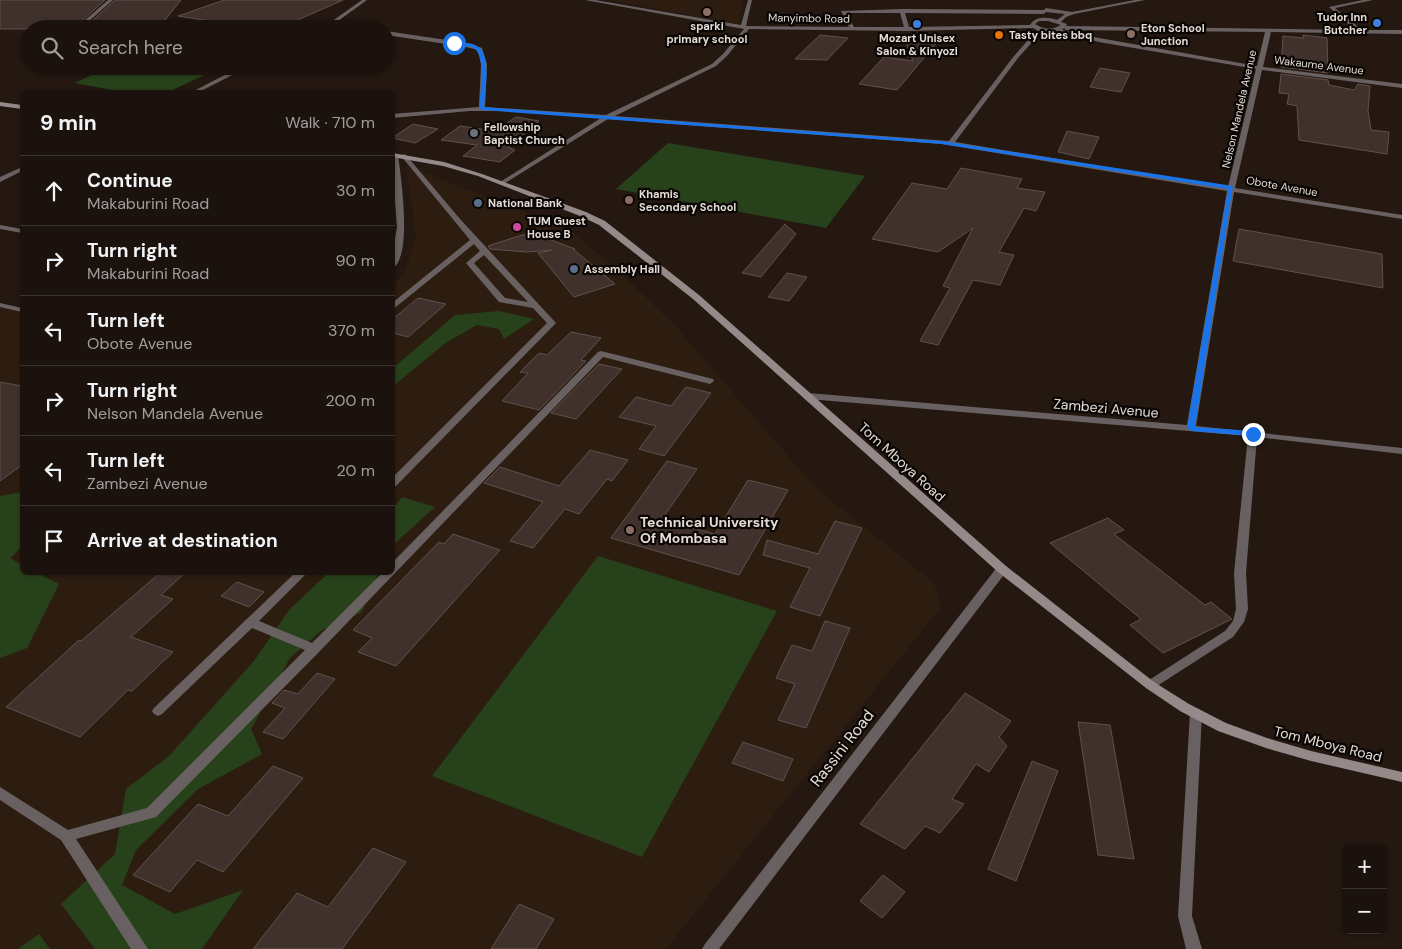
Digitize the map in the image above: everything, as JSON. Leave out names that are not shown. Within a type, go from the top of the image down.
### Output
[{"type":"main road","points":[[0,104],[20,107]]},
{"type":"main road","name":"Tom Mboya Road","points":[[397,156],[444,164],[502,183],[583,214],[602,224],[696,297],[1002,569],[1150,685],[1221,726],[1293,752],[1402,776]]},
{"type":"street","points":[[88,20],[111,0]]},
{"type":"street","points":[[337,20],[365,0]]},
{"type":"street","name":"Manyimbo Road","points":[[587,0],[745,27],[907,29],[1033,26]]},
{"type":"street","points":[[502,183],[607,117],[714,65],[725,55],[745,27],[750,0]]},
{"type":"street","points":[[1059,21],[1064,16],[1073,13],[1143,0]]},
{"type":"street","points":[[1361,32],[1331,8],[1371,0]]},
{"type":"street","points":[[853,29],[843,12],[1046,9],[1073,13]]},
{"type":"street","points":[[1046,9],[1048,19]]},
{"type":"street","points":[[902,11],[907,29]]},
{"type":"street","points":[[1060,29],[1065,25],[1059,21],[1048,19],[1038,20],[1033,23],[1033,26],[1041,29],[1402,32]]},
{"type":"street","points":[[950,144],[1016,57],[1041,29]]},
{"type":"street","name":"Wakaume Avenue","points":[[1060,29],[1099,40],[1261,68],[1402,86]]},
{"type":"street","name":"Nelson Mandela Avenue","points":[[1191,428],[1231,188],[1268,32]]},
{"type":"street","points":[[395,34],[467,45],[480,49],[484,64],[482,108]]},
{"type":"street","points":[[200,90],[229,75]]},
{"type":"street","name":"Obote Avenue","points":[[395,116],[482,108],[950,144],[1402,217]]},
{"type":"street","points":[[395,481],[552,323],[397,156]]},
{"type":"street","points":[[395,260],[399,251],[400,236],[397,156]]},
{"type":"street","points":[[0,180],[20,169]]},
{"type":"street","points":[[0,227],[20,231]]},
{"type":"street","points":[[395,306],[474,240]]},
{"type":"street","points":[[484,251],[470,263],[502,300],[536,306]]},
{"type":"street","points":[[0,305],[20,310]]},
{"type":"street","points":[[395,567],[601,354],[710,381]]},
{"type":"street","name":"Zambezi Avenue","points":[[808,396],[1191,428],[1402,451]]},
{"type":"street","points":[[1150,685],[1229,634],[1238,622],[1242,609],[1240,573],[1253,434]]},
{"type":"street","name":"Rassini Road","points":[[710,949],[1002,569]]},
{"type":"street","points":[[158,710],[300,575]]},
{"type":"street","points":[[66,836],[151,813],[387,575]]},
{"type":"street","points":[[251,623],[315,649]]},
{"type":"street","points":[[1194,949],[1184,916],[1196,713]]},
{"type":"street","points":[[0,793],[66,836],[140,949]]},
{"type":"shaded area","name":"sparki primary school","points":[[610,0],[744,0],[738,24]]},
{"type":"shaded area","name":"Technical University Of Mombasa","points":[[406,165],[570,230],[622,274],[679,330],[815,487],[934,583],[941,607],[666,949],[0,949],[0,307],[20,312],[20,575],[395,575],[395,284],[406,268],[416,237]]},
{"type":"green space","points":[[92,75],[205,75],[172,90],[113,90],[74,83]]},
{"type":"green space","points":[[668,143],[865,176],[826,228],[616,189]]},
{"type":"green space","points":[[499,311],[534,319],[504,339],[499,329],[477,325],[447,342],[395,384],[395,366],[455,315]]},
{"type":"green space","points":[[20,492],[20,549],[10,558],[20,564],[20,575],[41,575],[59,584],[27,648],[0,658],[0,496]]},
{"type":"green space","points":[[402,497],[435,507],[395,543],[395,506]]},
{"type":"green space","points":[[598,556],[777,611],[642,857],[432,776]]},
{"type":"green space","points":[[326,575],[377,575],[362,612],[322,630],[290,658],[251,729],[262,754],[198,789],[136,850],[122,885],[175,914],[243,890],[202,949],[95,949],[61,904],[115,854],[126,789],[169,756],[254,661],[289,610]]},
{"type":"green space","points":[[39,934],[50,949],[18,949]]},
{"type":"building","points":[[0,0],[105,0],[83,20],[20,20],[20,29],[0,29]]},
{"type":"building","points":[[115,0],[181,0],[165,20],[93,20]]},
{"type":"building","points":[[224,0],[343,0],[297,20],[203,20],[178,16]]},
{"type":"building","points":[[820,35],[848,38],[827,60],[795,59]]},
{"type":"building","points":[[1303,35],[1327,38],[1328,73],[1281,67],[1283,36],[1304,38]]},
{"type":"building","points":[[905,40],[939,40],[897,90],[859,84],[884,57],[913,61]]},
{"type":"building","points":[[1100,68],[1130,73],[1121,92],[1090,87]]},
{"type":"building","points":[[1281,74],[1328,80],[1329,85],[1354,90],[1358,84],[1370,86],[1368,111],[1371,130],[1389,132],[1387,154],[1299,140],[1297,106],[1287,104],[1289,94],[1279,93]]},
{"type":"building","points":[[516,117],[539,121],[508,147],[515,150],[500,162],[463,156],[477,145],[441,140],[460,126],[495,131]]},
{"type":"building","points":[[413,124],[438,129],[415,143],[395,139],[395,136]]},
{"type":"building","points":[[1067,131],[1099,137],[1089,159],[1058,152]]},
{"type":"building","points":[[961,168],[1022,179],[1017,188],[1045,192],[1036,211],[1024,208],[999,252],[1014,255],[1000,285],[973,280],[938,345],[920,341],[950,288],[943,286],[973,228],[938,252],[872,239],[912,183],[947,189]]},
{"type":"building","points":[[785,224],[796,234],[761,277],[742,273]]},
{"type":"building","points":[[1239,229],[1382,254],[1383,288],[1233,261]]},
{"type":"building","name":"Assembly Hall","points":[[535,234],[575,249],[573,249],[615,284],[574,297],[538,253],[552,250],[527,252],[490,249],[488,246],[522,235]]},
{"type":"building","points":[[787,273],[807,277],[789,301],[768,297]]},
{"type":"building","points":[[418,298],[446,304],[408,337],[395,334],[395,317]]},
{"type":"building","points":[[571,332],[601,338],[581,360],[586,361],[539,410],[502,401],[528,373],[520,372],[539,353],[547,355]]},
{"type":"building","points":[[599,364],[622,369],[576,419],[551,413]]},
{"type":"building","points":[[0,382],[20,386],[20,466],[0,481]]},
{"type":"building","points":[[686,387],[711,393],[664,456],[639,449],[656,426],[619,417],[636,397],[671,406]]},
{"type":"building","points":[[590,450],[628,460],[612,481],[607,479],[579,514],[565,509],[533,548],[510,541],[543,502],[484,483],[500,467],[559,486]]},
{"type":"building","points":[[667,461],[697,469],[662,519],[715,534],[748,480],[788,490],[739,575],[611,538]]},
{"type":"building","points":[[1108,518],[1124,530],[1114,534],[1205,605],[1211,602],[1232,619],[1163,653],[1130,625],[1141,619],[1050,543]]},
{"type":"building","points":[[835,521],[862,528],[820,616],[790,607],[810,568],[763,555],[767,540],[818,554]]},
{"type":"building","points":[[453,534],[500,550],[396,666],[358,652],[372,638],[353,630],[439,542],[444,544]]},
{"type":"building","points":[[158,575],[183,575],[161,595],[173,599],[131,637],[173,652],[132,691],[128,690],[80,737],[6,707],[79,640],[81,641]]},
{"type":"building","points":[[237,582],[264,592],[249,607],[221,596]]},
{"type":"building","points":[[825,621],[850,628],[806,728],[778,720],[795,684],[776,678],[792,645],[812,651]]},
{"type":"building","points":[[317,673],[335,679],[283,739],[263,732],[285,708],[272,703],[284,690],[298,694]]},
{"type":"building","points":[[965,693],[1011,721],[999,737],[1007,746],[989,772],[976,764],[952,799],[964,804],[940,833],[925,826],[905,849],[860,824]]},
{"type":"building","points":[[1078,722],[1110,725],[1134,859],[1098,855]]},
{"type":"building","points":[[743,742],[793,759],[783,781],[732,763]]},
{"type":"building","points":[[1032,761],[1058,771],[1016,881],[988,869]]},
{"type":"building","points":[[273,766],[303,778],[223,872],[197,860],[170,892],[133,875],[198,804],[228,816]]},
{"type":"building","points":[[373,848],[406,862],[342,949],[253,949],[297,893],[328,907]]},
{"type":"building","points":[[883,875],[905,892],[882,918],[860,901]]},
{"type":"building","points":[[519,904],[554,919],[536,949],[491,949]]},
{"type":"place","name":"sparki primary school","points":[[707,12]]},
{"type":"place","name":"Tudor Inn Butcher","points":[[1377,23]]},
{"type":"place","name":"Mozart Unisex Salon & Kinyozi","points":[[917,24]]},
{"type":"place","name":"Eton School Junction","points":[[1131,34]]},
{"type":"place","name":"Tasty bites bbq","points":[[999,35]]},
{"type":"place","name":"Fellowship Baptist Church","points":[[474,133]]},
{"type":"place","name":"Khamis Secondary School","points":[[629,200]]},
{"type":"place","name":"National Bank","points":[[478,203]]},
{"type":"place","name":"TUM Guest House B","points":[[517,227]]},
{"type":"place","name":"Assembly Hall","points":[[574,269]]},
{"type":"place","name":"Technical University Of Mombasa","points":[[630,530]]},
{"type":"route","points":[[454,43],[475,46],[480,49],[484,64],[482,108],[942,142],[1231,188],[1191,428],[1253,434]]}]
